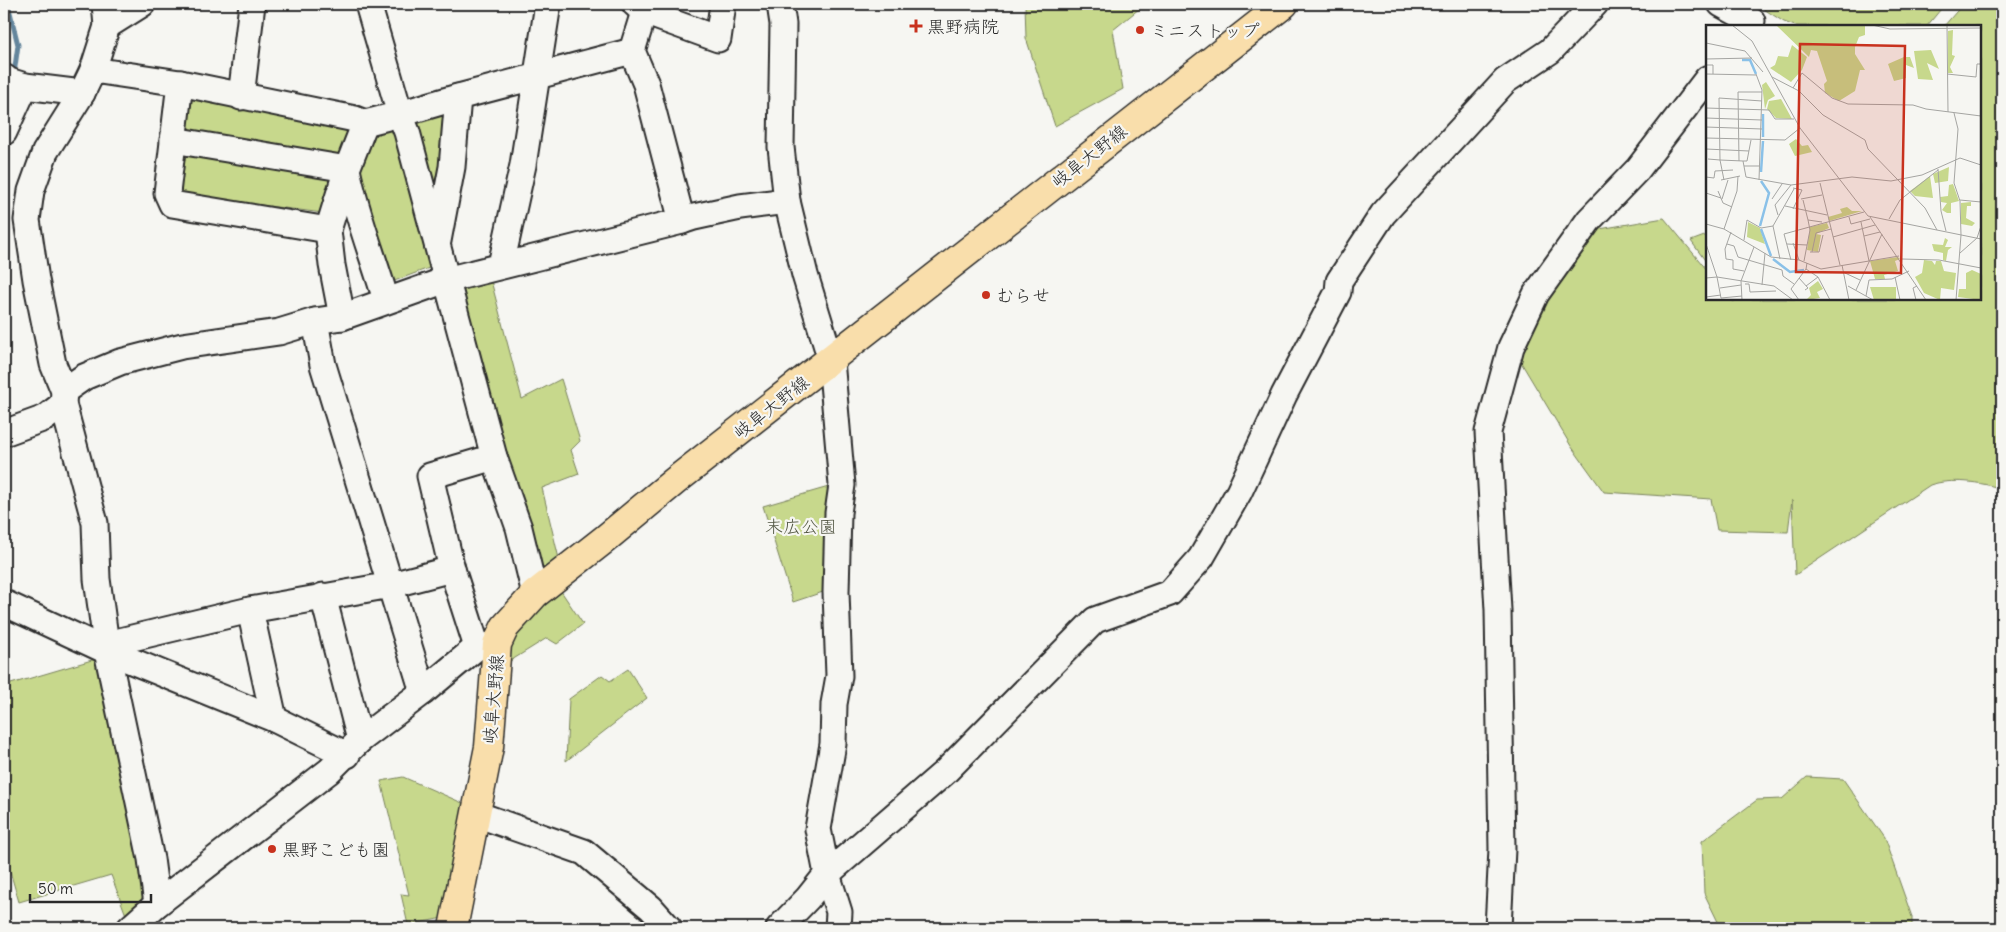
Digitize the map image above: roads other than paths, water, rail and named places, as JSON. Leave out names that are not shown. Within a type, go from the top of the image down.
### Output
[{"type":"main road","name":"岐阜大野線","points":[[453,928],[489,747],[487,646],[535,594],[605,540],[675,481],[831,360],[1271,7]]},
{"type":"street","points":[[142,4],[106,15],[93,70],[82,93],[45,152],[32,191],[27,220],[36,280],[53,364],[64,398],[95,523],[97,578],[107,648],[151,859],[157,904]]},
{"type":"street","points":[[241,97],[252,4]]},
{"type":"street","points":[[368,4],[407,132],[494,457],[519,528],[535,594]]},
{"type":"street","points":[[501,266],[523,165],[535,77],[548,4]]},
{"type":"street","points":[[682,221],[646,84],[632,51],[639,8],[718,39],[723,4]]},
{"type":"street","points":[[780,4],[783,24],[781,147],[787,201],[805,275],[831,360],[842,485],[838,513],[836,592],[839,676],[834,704],[833,744],[818,829],[827,874],[839,912],[838,928]]},
{"type":"street","points":[[779,928],[808,898],[827,874],[945,772],[1094,620],[1170,593],[1201,558],[1239,492],[1284,395],[1338,292],[1340,281],[1383,214],[1506,81],[1550,51],[1594,4]]},
{"type":"street","points":[[1721,4],[1752,20],[1749,25]]},
{"type":"street","points":[[93,70],[180,83],[366,122],[632,51]]},
{"type":"street","points":[[1498,928],[1502,849],[1498,620],[1488,432],[1512,347],[1536,294],[1589,220],[1638,169],[1706,80]]},
{"type":"street","points":[[4,132],[14,81],[82,93]]},
{"type":"street","points":[[180,83],[167,193],[172,204],[328,230]]},
{"type":"street","points":[[437,246],[452,167],[458,97]]},
{"type":"street","points":[[342,317],[332,265],[328,230],[347,169],[366,122]]},
{"type":"street","points":[[173,140],[347,169]]},
{"type":"street","points":[[347,169],[354,204],[374,259],[386,300]]},
{"type":"street","points":[[4,433],[45,418],[84,377],[120,362],[182,346],[279,332],[315,321],[342,317],[446,280],[694,217],[740,207],[787,201]]},
{"type":"street","points":[[315,321],[323,365],[423,692]]},
{"type":"street","points":[[130,928],[157,904],[329,771],[354,747],[423,692],[487,646],[452,569],[430,476],[494,457]]},
{"type":"street","points":[[107,648],[250,610],[391,585],[452,569]]},
{"type":"street","points":[[323,596],[354,747]]},
{"type":"street","points":[[4,603],[274,719],[354,747]]},
{"type":"street","points":[[250,610],[274,719]]},
{"type":"street","points":[[476,814],[584,852],[651,908],[669,928]]},
{"type":"waterway","points":[[8,4],[18,45],[14,74]]},
{"type":"place","name":"黒野病院","points":[[916,26]]},
{"type":"place","name":"ミニストップ","points":[[1140,30]]},
{"type":"place","name":"むらせ","points":[[986,295]]},
{"type":"place","name":"黒野こども園","points":[[272,849]]},
{"type":"park label","name":"末広公園","points":[[801,526]]}]
